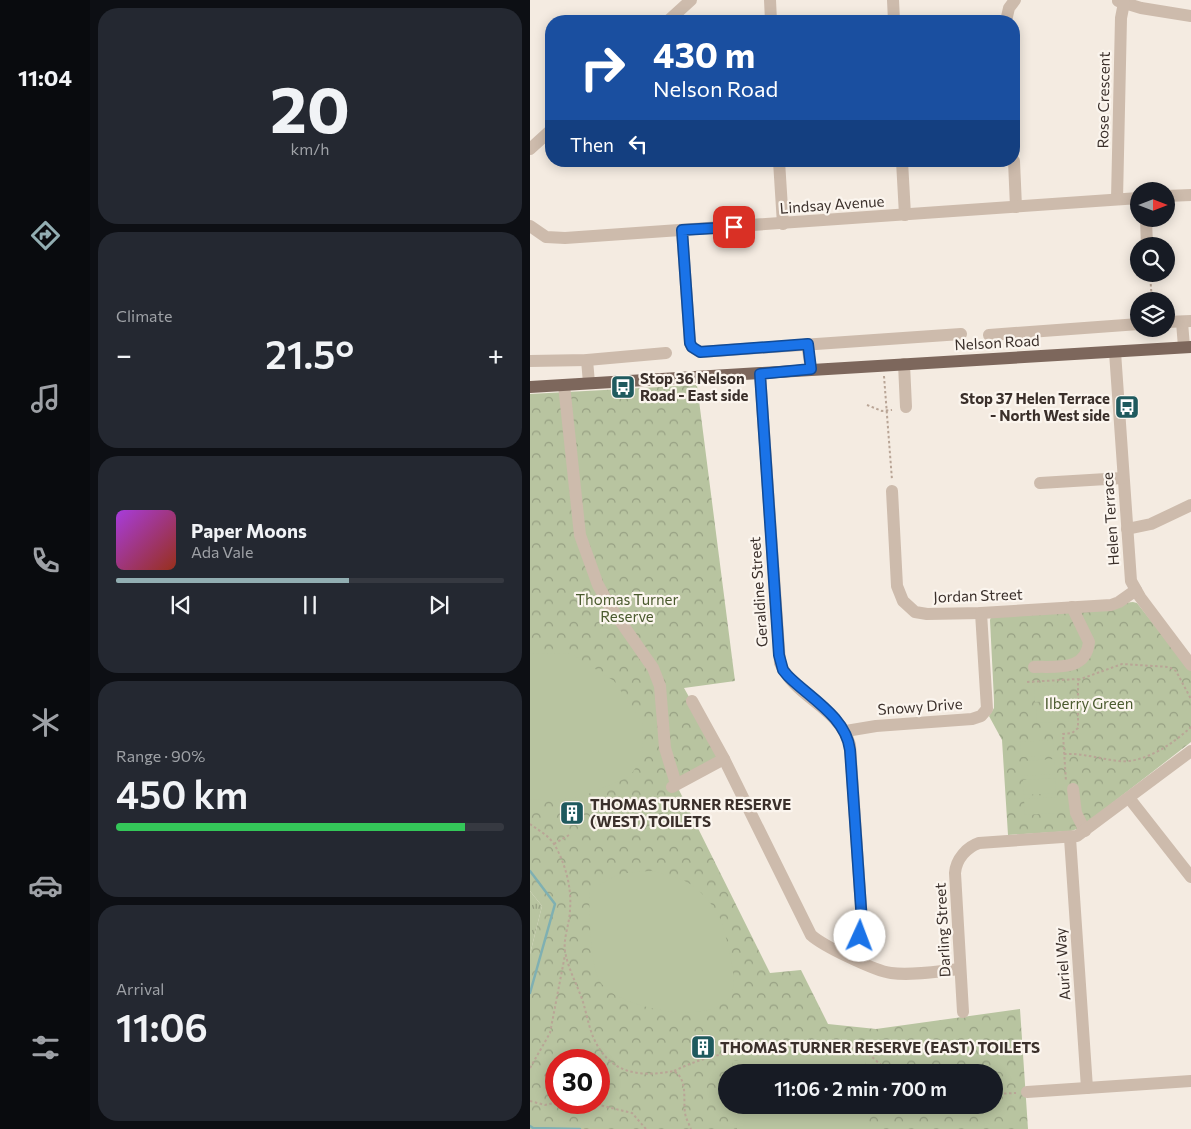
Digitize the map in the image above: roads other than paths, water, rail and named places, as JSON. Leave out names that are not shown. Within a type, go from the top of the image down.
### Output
[{"type":"main road","name":"Nelson Road","points":[[530,387],[1187,347]]},
{"type":"street","points":[[675,15],[691,0]]},
{"type":"street","points":[[770,0],[771,15]]},
{"type":"street","points":[[893,0],[894,15]]},
{"type":"street","points":[[1007,15],[1009,8],[1015,0]]},
{"type":"street","points":[[1173,13],[1174,0]]},
{"type":"street","points":[[1120,2],[1191,16]]},
{"type":"street","name":"Rose Crescent","points":[[1117,199],[1120,2]]},
{"type":"street","points":[[530,149],[545,135]]},
{"type":"street","points":[[779,167],[783,224]]},
{"type":"street","points":[[902,167],[905,216]]},
{"type":"street","points":[[1014,167],[1016,207]]},
{"type":"street","points":[[1175,196],[1191,195]]},
{"type":"street","name":"Lindsay Avenue","points":[[530,226],[541,234],[552,238],[905,216],[1130,198]]},
{"type":"street","name":"Nelson Road","points":[[682,230],[690,343],[692,347],[700,352],[961,334]]},
{"type":"street","name":"Nelson Road","points":[[1187,322],[1187,347]]},
{"type":"street","name":"Nelson Road","points":[[990,335],[1130,325]]},
{"type":"street","points":[[808,344],[811,369]]},
{"type":"street","name":"Helen Terrace","points":[[1115,352],[1130,576],[1136,590],[1188,670]]},
{"type":"street","points":[[530,361],[587,360],[666,353]]},
{"type":"street","points":[[587,360],[589,383]]},
{"type":"street","points":[[904,364],[906,407]]},
{"type":"street","name":"Geraldine Street","points":[[760,374],[780,663],[788,676],[839,722],[846,731]]},
{"type":"street","points":[[564,385],[580,535],[598,585],[609,605],[653,668],[660,686],[665,748],[674,786],[724,759]]},
{"type":"street","points":[[1040,483],[1123,478]]},
{"type":"street","name":"Jordan Street","points":[[892,486],[896,581],[899,594],[905,604],[922,614],[982,613],[1114,604],[1136,590]]},
{"type":"street","points":[[1127,529],[1150,524],[1191,505]]},
{"type":"street","points":[[1034,667],[1073,666],[1086,655],[1087,637],[1072,607]]},
{"type":"street","name":"Snowy Drive","points":[[846,731],[876,726],[972,719],[983,715],[987,709],[982,613]]},
{"type":"street","points":[[692,701],[724,759],[806,929],[817,940],[881,971],[894,974],[960,969]]},
{"type":"street","points":[[846,731],[850,750],[862,922],[860,936],[850,957]]},
{"type":"street","points":[[1070,838],[1086,831],[1191,751]]},
{"type":"street","points":[[1070,787],[1080,824],[1086,831]]},
{"type":"street","points":[[1129,798],[1191,877]]},
{"type":"street","name":"Darling Street","points":[[963,1012],[955,868],[967,850],[976,844],[1070,838]]},
{"type":"street","name":"Auriel Way","points":[[1070,838],[1087,1088]]},
{"type":"street","points":[[1027,1092],[1191,1081]]},
{"type":"waterway","points":[[530,871],[555,904],[530,993]]},
{"type":"waterway","points":[[530,1126],[533,1128],[580,1129]]},
{"type":"place","name":"Stop 36 Nelson Road - East side","points":[[623,387]]},
{"type":"place","name":"Stop 37 Helen Terrace - North West side","points":[[1127,407]]},
{"type":"place","name":"THOMAS TURNER RESERVE (WEST) TOILETS","points":[[572,813]]},
{"type":"place","name":"THOMAS TURNER RESERVE (EAST) TOILETS","points":[[703,1047]]},
{"type":"park label","name":"Thomas Turner Reserve","points":[[627,608]]},
{"type":"park label","name":"Ilberry Green","points":[[1089,703]]}]
